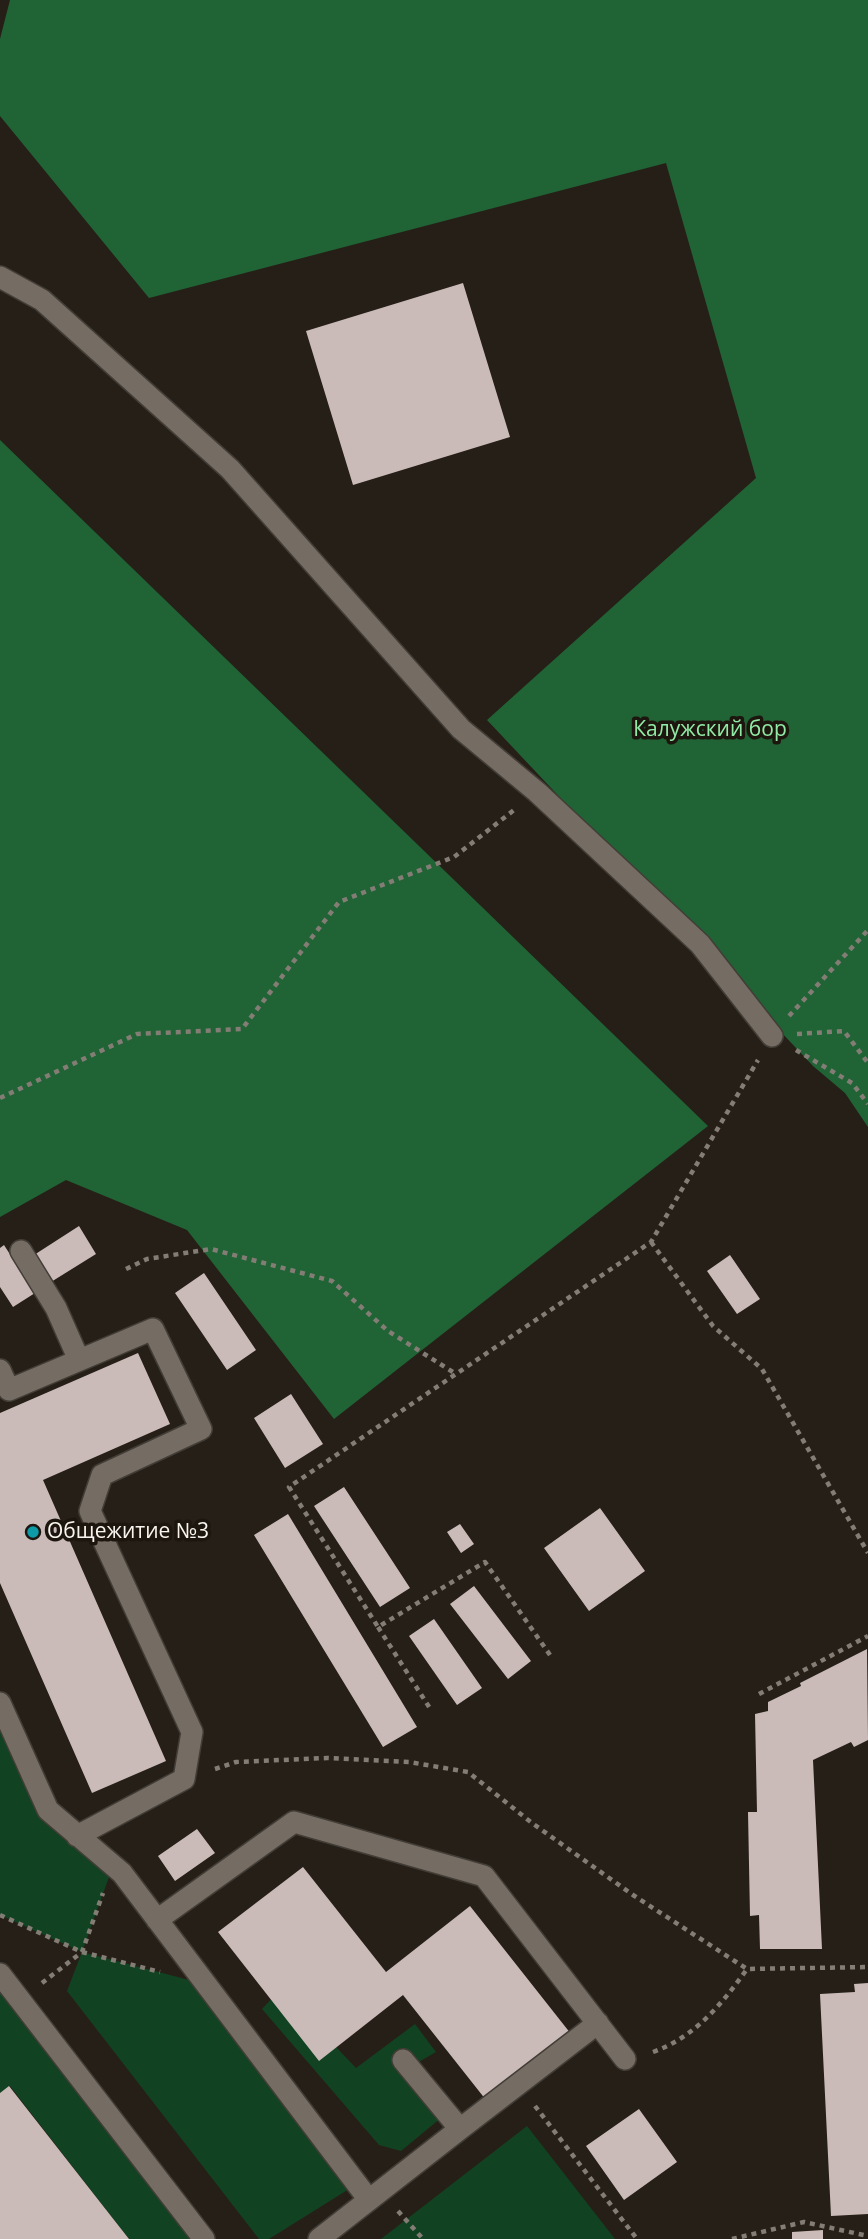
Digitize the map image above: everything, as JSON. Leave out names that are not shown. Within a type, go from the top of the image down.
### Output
[{"type":"lane","points":[[0,277],[42,300],[230,469],[461,729],[537,792],[701,944],[772,1036]]},
{"type":"lane","points":[[21,1251],[56,1308],[79,1360]]},
{"type":"lane","points":[[0,1370],[9,1390],[153,1329],[201,1429],[102,1475],[90,1511],[192,1732],[184,1779],[77,1836]]},
{"type":"lane","points":[[0,1703],[48,1810],[122,1873],[369,2200]]},
{"type":"lane","points":[[157,1920],[294,1822],[484,1876],[625,2059]]},
{"type":"lane","points":[[0,1974],[204,2239]]},
{"type":"lane","points":[[319,2239],[598,2024]]},
{"type":"lane","points":[[403,2060],[460,2129]]},
{"type":"path","points":[[0,1098],[137,1034],[242,1029],[339,902],[454,857],[537,792]]},
{"type":"path","points":[[431,1710],[289,1487],[652,1242],[772,1036],[868,930]]},
{"type":"path","points":[[772,1036],[844,1031],[868,1063]]},
{"type":"path","points":[[772,1036],[852,1083],[868,1104]]},
{"type":"path","points":[[652,1242],[713,1326],[762,1369],[868,1553]]},
{"type":"path","points":[[126,1269],[147,1259],[211,1249],[332,1281],[388,1331],[456,1374]]},
{"type":"path","points":[[378,1627],[485,1562],[550,1656]]},
{"type":"path","points":[[759,1694],[868,1636]]},
{"type":"path","points":[[184,1779],[236,1762],[327,1758],[409,1762],[468,1772],[532,1823],[611,1879],[747,1969],[868,1967]]},
{"type":"path","points":[[20,2000],[82,1952],[113,1866]]},
{"type":"path","points":[[0,1915],[82,1952],[204,1983]]},
{"type":"path","points":[[625,2059],[656,2051],[701,2025],[727,1998],[747,1969]]},
{"type":"path","points":[[519,2084],[637,2239]]},
{"type":"path","points":[[732,2239],[804,2222],[868,2236]]},
{"type":"green space","name":"Калужский бор","points":[[10,0],[868,0],[868,1127],[845,1093],[813,1066],[487,720],[756,478],[666,163],[149,298],[0,116],[0,39]]},
{"type":"green space","points":[[0,440],[708,1126],[334,1419],[187,1230],[66,1180],[0,1217]]},
{"type":"green space","points":[[0,1703],[48,1810],[113,1866],[82,1952],[0,1915]]},
{"type":"green space","points":[[82,1952],[189,1980],[357,2184],[269,2239],[259,2239],[67,1991]]},
{"type":"green space","points":[[0,1974],[201,2239],[129,2239],[10,2086],[0,2093]]},
{"type":"green space","points":[[281,1989],[356,2068],[415,2024],[436,2052],[410,2067],[447,2113],[401,2151],[379,2145],[262,2009]]},
{"type":"green space","points":[[527,2126],[615,2239],[381,2239]]},
{"type":"building","points":[[463,283],[510,437],[353,485],[306,331]]},
{"type":"building","points":[[79,1226],[96,1254],[51,1282],[34,1255]]},
{"type":"building","points":[[4,1245],[35,1293],[13,1307],[0,1287],[0,1248]]},
{"type":"building","points":[[730,1255],[760,1299],[737,1314],[707,1271]]},
{"type":"building","points":[[204,1273],[256,1350],[227,1370],[175,1293]]},
{"type":"building","name":"Общежитие №3","points":[[138,1353],[170,1424],[43,1480],[166,1761],[92,1793],[0,1583],[0,1413]]},
{"type":"building","points":[[291,1394],[323,1444],[285,1468],[254,1418]]},
{"type":"building","points":[[344,1487],[410,1588],[380,1607],[314,1506]]},
{"type":"building","points":[[600,1508],[645,1571],[589,1611],[544,1548]]},
{"type":"building","points":[[288,1514],[417,1727],[383,1747],[254,1535]]},
{"type":"building","points":[[460,1524],[474,1544],[461,1553],[447,1532]]},
{"type":"building","points":[[474,1586],[531,1661],[508,1679],[450,1604]]},
{"type":"building","points":[[434,1619],[482,1688],[457,1705],[409,1636]]},
{"type":"building","points":[[867,1649],[868,1740],[854,1747],[851,1742],[813,1760],[822,1949],[760,1949],[759,1915],[750,1916],[748,1812],[757,1812],[755,1714],[768,1711],[768,1702],[801,1686],[800,1683]]},
{"type":"building","points":[[197,1829],[215,1853],[175,1881],[158,1856]]},
{"type":"building","points":[[303,1867],[386,1972],[470,1906],[571,2034],[486,2100],[403,1995],[319,2061],[218,1932]]},
{"type":"building","points":[[868,1983],[868,2214],[831,2216],[820,1994],[855,1992],[854,1984]]},
{"type":"building","points":[[9,2086],[129,2239],[0,2239],[0,2093]]},
{"type":"building","points":[[639,2109],[677,2162],[624,2200],[586,2146]]},
{"type":"building","points":[[823,2230],[823,2239],[792,2239],[792,2232]]},
{"type":"place","name":"Общежитие №3","points":[[33,1532]]}]
